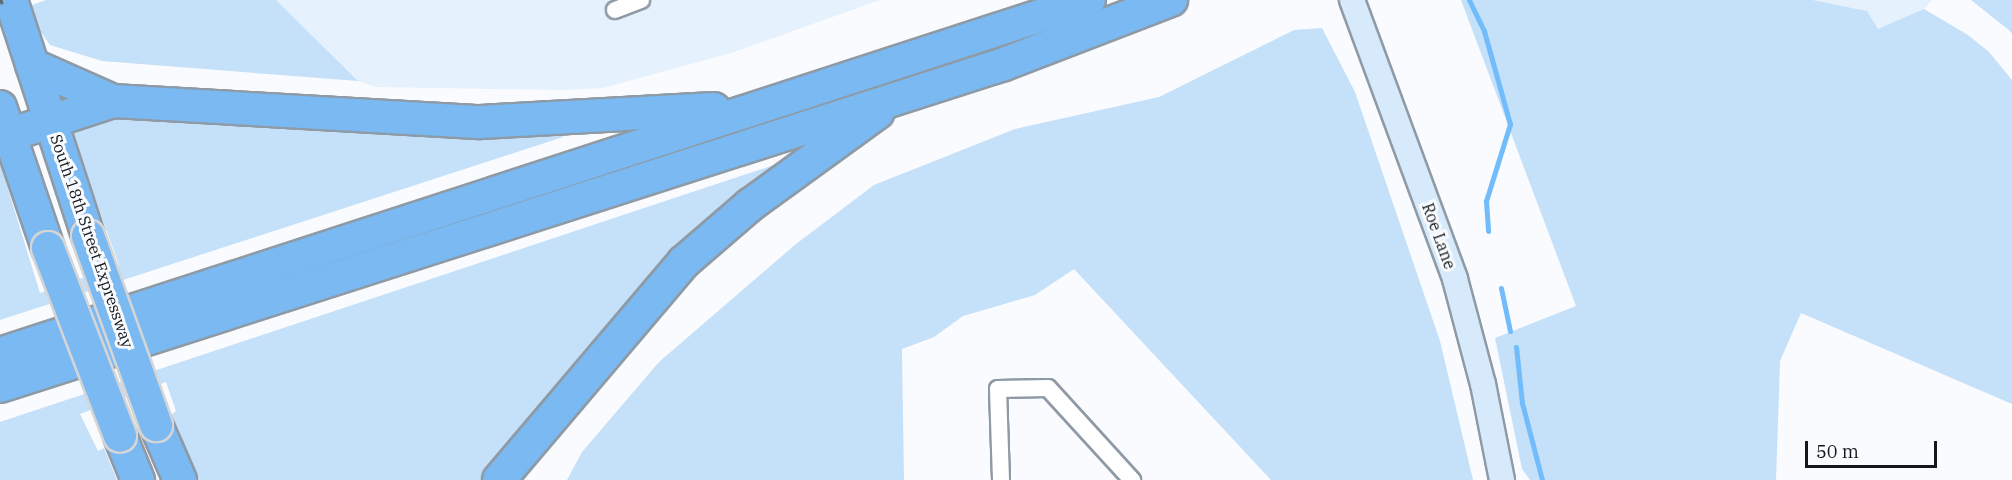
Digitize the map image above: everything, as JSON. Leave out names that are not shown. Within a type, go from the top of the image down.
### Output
[{"type":"highway","name":"South 18th Street Expressway","points":[[11,0],[88,236],[156,425],[180,480]]},
{"type":"highway","points":[[0,354],[1089,0]]},
{"type":"highway","points":[[0,386],[896,98],[1078,38],[1171,0]]},
{"type":"highway","points":[[32,65],[113,101]]},
{"type":"highway","points":[[499,480],[684,262],[750,206],[896,98]]},
{"type":"highway","points":[[4,138],[50,120],[113,101],[480,122],[760,106]]},
{"type":"highway","points":[[0,107],[4,138],[138,480]]},
{"type":"street","points":[[615,10],[641,0]]},
{"type":"street","name":"Roe Lane","points":[[1352,0],[1455,279],[1483,384],[1502,480]]},
{"type":"street","points":[[1001,480],[998,389],[1048,388],[1132,480]]},
{"type":"shaded area","points":[[46,0],[276,0],[358,81],[102,61],[50,45],[36,25],[29,6]]},
{"type":"shaded area","points":[[276,0],[880,0],[731,53],[603,88],[564,90],[376,87],[358,81]]},
{"type":"shaded area","points":[[1461,0],[1813,0],[1867,11],[1878,29],[1924,9],[1968,35],[1989,52],[2012,80],[2012,404],[1801,313],[1780,361],[1776,480],[1530,480],[1522,469],[1495,338],[1576,306]]},
{"type":"shaded area","points":[[1813,0],[1932,0],[1924,9],[1878,30],[1867,11]]},
{"type":"shaded area","points":[[1971,0],[2012,0],[2012,34],[2010,31]]},
{"type":"shaded area","points":[[1322,28],[1355,92],[1440,341],[1473,480],[1271,480],[1074,269],[1035,295],[963,316],[934,337],[902,349],[904,480],[567,480],[582,452],[659,362],[796,244],[874,185],[1015,129],[1159,97],[1294,30]]},
{"type":"shaded area","points":[[102,118],[328,128],[559,130],[563,137],[0,320],[0,163],[40,293],[119,265],[68,123]]},
{"type":"shaded area","points":[[789,160],[487,480],[198,480],[170,416],[176,411],[166,382],[80,414],[98,451],[104,448],[117,480],[0,480],[0,422]]},
{"type":"waterway","points":[[1469,0],[1484,31],[1510,124],[1486,201],[1488,231]]},
{"type":"waterway","points":[[1501,288],[1510,331]]},
{"type":"waterway","points":[[1516,347],[1522,403],[1542,480]]},
{"type":"railway","points":[[0,2],[6,0]]}]
